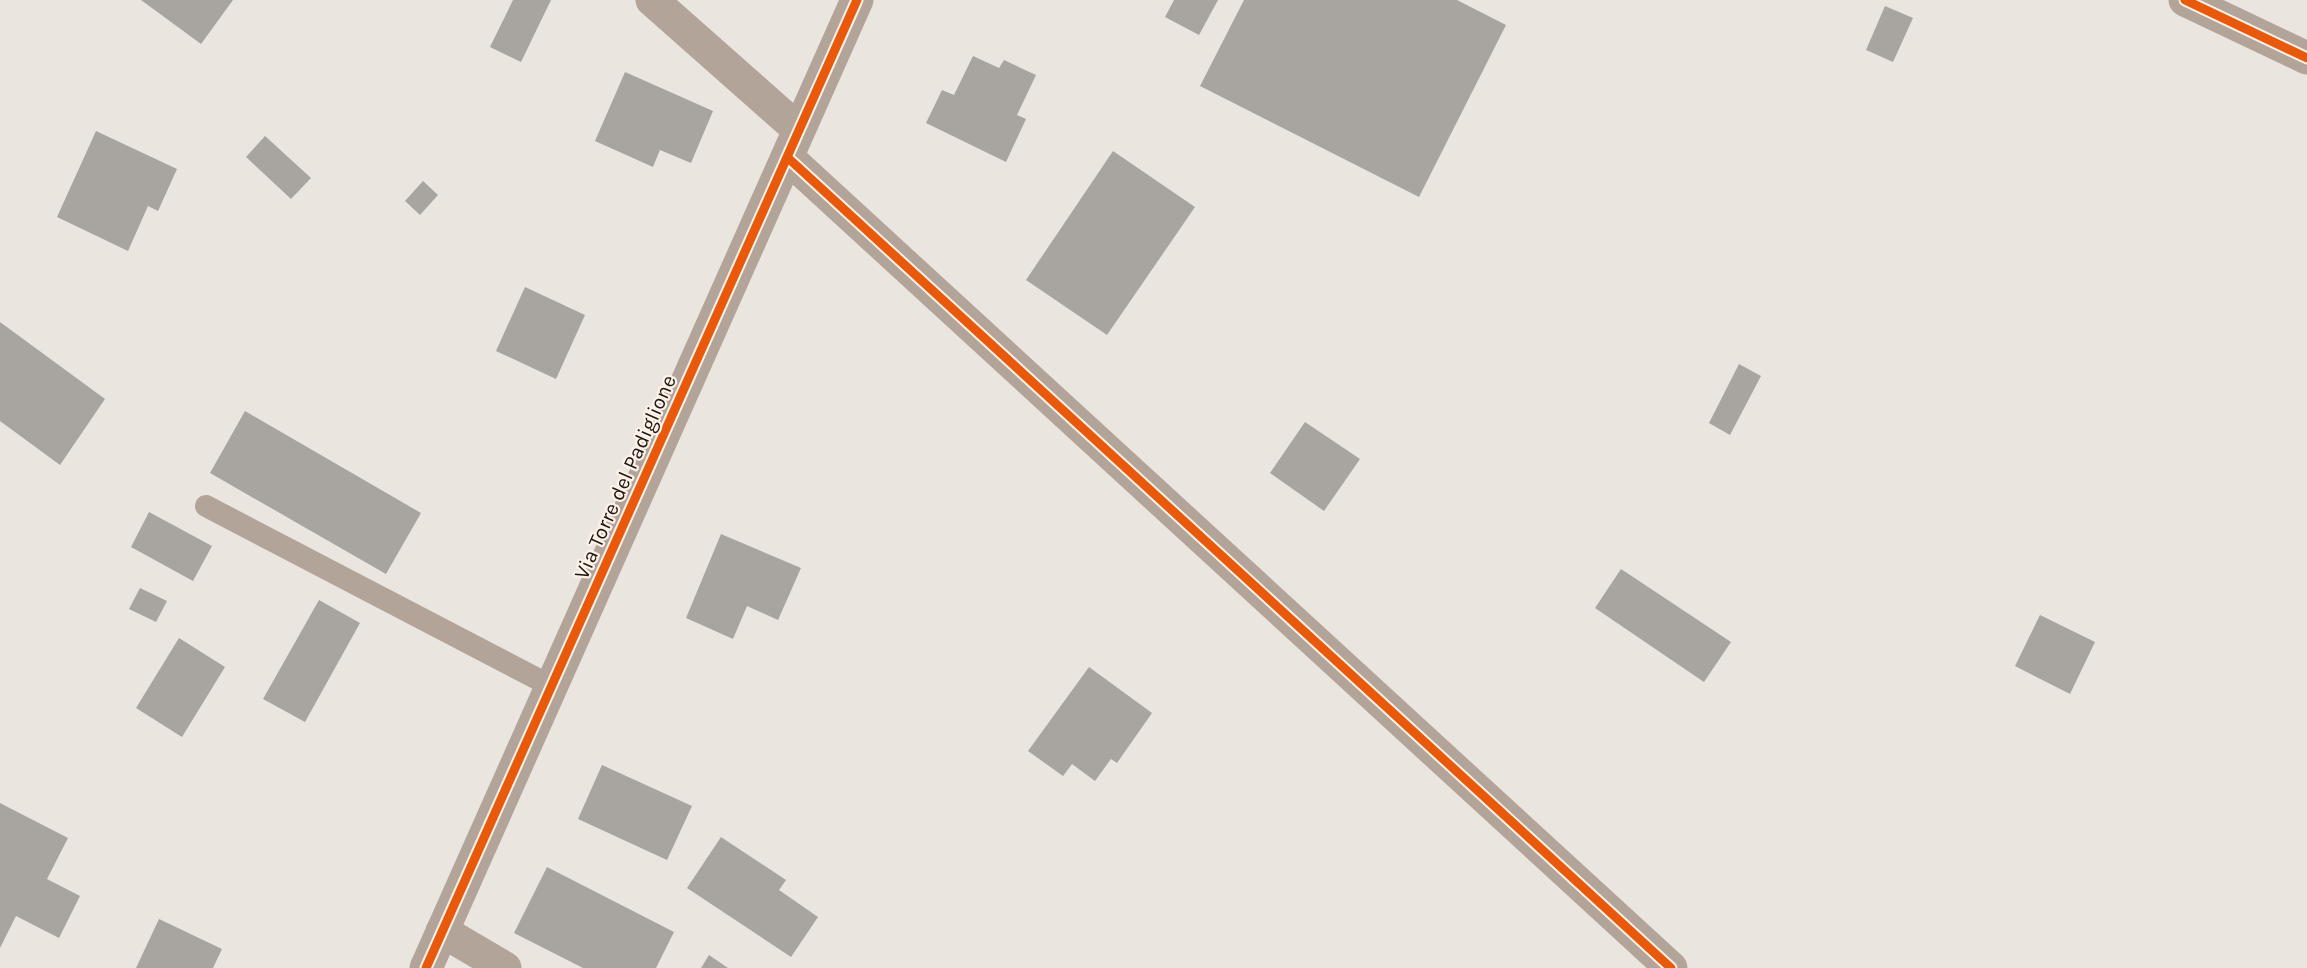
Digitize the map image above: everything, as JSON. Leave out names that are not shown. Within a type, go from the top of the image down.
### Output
[{"type":"street","points":[[652,0],[793,143],[1671,968]]},
{"type":"street","name":"Via Torre del Padiglione","points":[[426,968],[857,0]]},
{"type":"street","points":[[2185,0],[2307,58]]},
{"type":"street","points":[[442,931],[506,968]]},
{"type":"lane","points":[[206,506],[551,686]]},
{"type":"building","points":[[141,0],[233,0],[201,44]]},
{"type":"building","points":[[513,0],[551,0],[521,62],[490,47]]},
{"type":"building","points":[[1174,0],[1218,0],[1199,35],[1165,17]]},
{"type":"building","points":[[1244,0],[1457,0],[1506,25],[1419,197],[1200,86]]},
{"type":"building","points":[[1885,6],[1913,18],[1893,62],[1866,50]]},
{"type":"building","points":[[973,56],[999,68],[1004,60],[1036,75],[1017,115],[1026,119],[1006,162],[926,123],[942,90],[954,95]]},
{"type":"building","points":[[625,72],[713,111],[691,163],[660,150],[653,167],[595,141]]},
{"type":"building","points":[[96,131],[177,169],[158,211],[148,206],[128,251],[57,217]]},
{"type":"building","points":[[265,136],[311,178],[291,199],[246,157]]},
{"type":"building","points":[[1113,151],[1195,207],[1107,335],[1026,280]]},
{"type":"building","points":[[423,181],[438,195],[420,215],[405,201]]},
{"type":"building","points":[[525,287],[585,315],[556,379],[496,351]]},
{"type":"building","points":[[0,322],[105,399],[60,465],[0,421]]},
{"type":"building","points":[[1739,364],[1761,376],[1730,435],[1709,423]]},
{"type":"building","points":[[245,411],[421,513],[386,574],[210,473]]},
{"type":"building","points":[[1305,422],[1360,459],[1324,511],[1270,473]]},
{"type":"building","points":[[149,512],[212,546],[193,581],[131,547]]},
{"type":"building","points":[[721,534],[801,568],[778,620],[747,606],[733,639],[686,618]]},
{"type":"building","points":[[1621,569],[1731,642],[1704,682],[1595,608]]},
{"type":"building","points":[[140,588],[167,601],[156,622],[129,609]]},
{"type":"building","points":[[319,600],[360,623],[305,722],[263,699]]},
{"type":"building","points":[[2040,615],[2095,642],[2070,694],[2015,666]]},
{"type":"building","points":[[179,638],[225,667],[182,737],[136,708]]},
{"type":"building","points":[[1089,667],[1152,713],[1117,763],[1111,759],[1095,781],[1072,764],[1063,776],[1028,751]]},
{"type":"building","points":[[602,765],[692,806],[667,860],[578,819]]},
{"type":"building","points":[[0,803],[68,838],[47,879],[80,896],[59,938],[16,916],[0,948]]},
{"type":"building","points":[[721,837],[786,880],[779,890],[818,917],[791,957],[687,888]]},
{"type":"building","points":[[547,867],[674,932],[656,968],[583,968],[514,933]]},
{"type":"building","points":[[159,919],[222,949],[213,968],[136,968]]},
{"type":"building","points":[[709,955],[728,968],[701,968]]},
{"type":"cycle path","points":[[426,968],[857,0]]},
{"type":"cycle path","points":[[2185,0],[2307,58]]},
{"type":"cycle path","points":[[787,157],[1671,968]]}]
